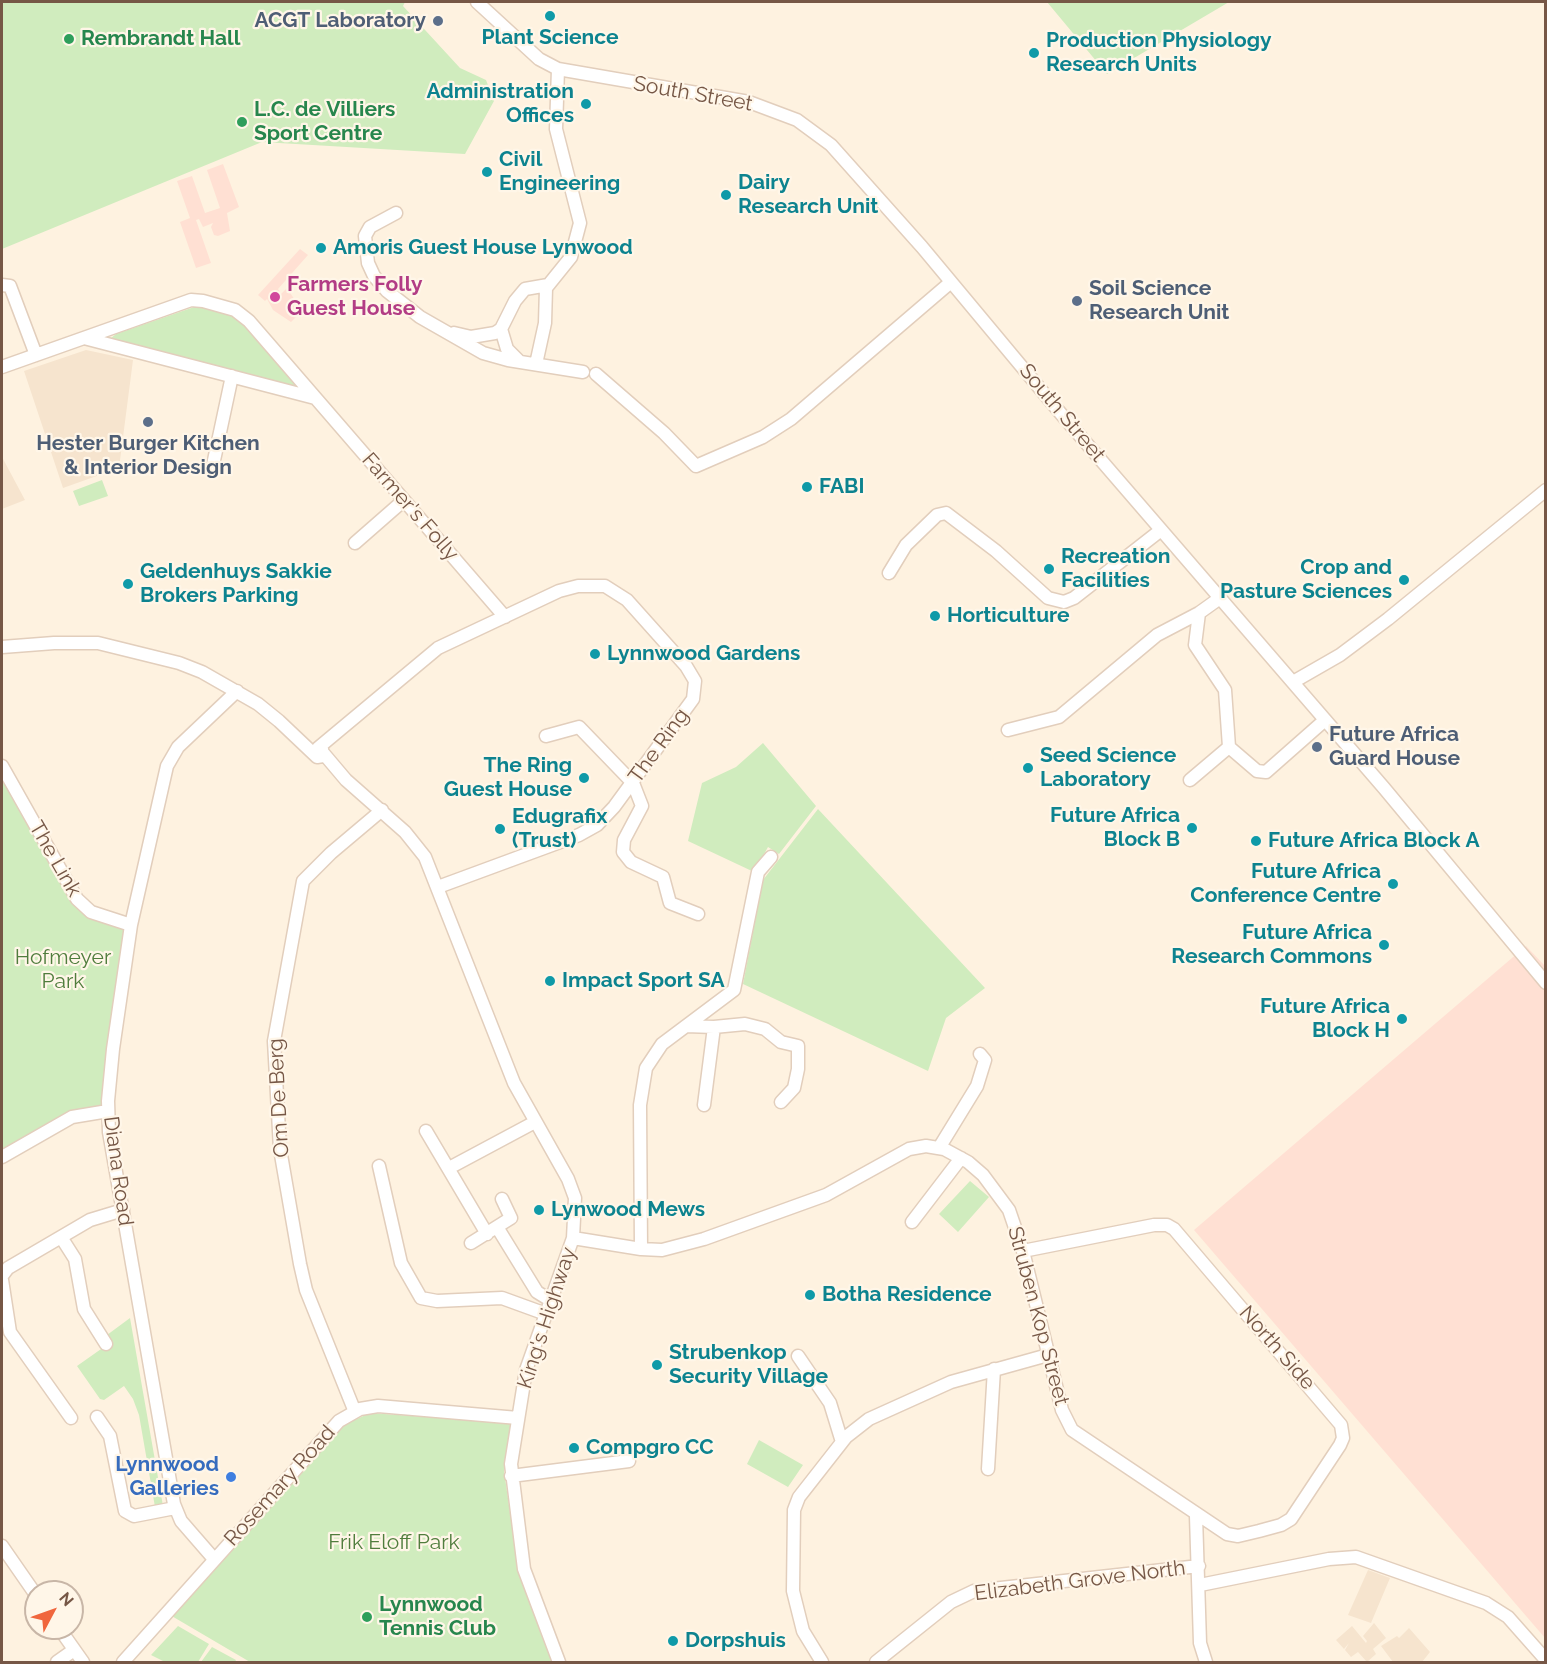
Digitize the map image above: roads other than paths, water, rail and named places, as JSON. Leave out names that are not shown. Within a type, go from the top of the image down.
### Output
[{"type":"street","name":"South Street","points":[[477,2],[539,59],[558,69],[749,102],[796,120],[831,145],[848,161],[1449,865],[1545,983]]},
{"type":"street","points":[[536,363],[545,323],[545,294],[548,285],[571,257],[580,223],[556,129],[558,69]]},
{"type":"street","points":[[396,213],[374,224],[367,232],[365,246],[368,263],[374,276],[387,291],[443,330],[483,352],[519,362],[583,372]]},
{"type":"street","points":[[596,374],[664,433],[696,466],[756,441],[791,419],[951,282]]},
{"type":"street","points":[[2,285],[10,286],[36,355]]},
{"type":"street","points":[[519,362],[507,349],[501,329],[514,302],[525,289],[548,285]]},
{"type":"street","name":"Farmer's Folly","points":[[2,367],[185,302],[203,301],[235,310],[246,317],[505,617]]},
{"type":"street","points":[[443,330],[481,336],[501,329]]},
{"type":"street","points":[[84,338],[315,398]]},
{"type":"street","points":[[213,465],[232,376]]},
{"type":"street","points":[[1293,682],[1340,655],[1388,619],[1545,490]]},
{"type":"street","points":[[356,543],[403,501]]},
{"type":"street","points":[[889,573],[906,545],[937,515],[946,513],[996,551],[1048,598],[1064,602],[1074,598],[1161,530]]},
{"type":"street","name":"The Ring","points":[[317,750],[438,648],[505,617],[571,588],[592,584],[605,586],[635,606],[686,666],[695,681],[693,699],[610,813],[589,830],[438,888]]},
{"type":"street","points":[[1008,730],[1059,717],[1157,635],[1199,614],[1220,598]]},
{"type":"street","points":[[1199,614],[1195,645],[1225,690],[1229,747],[1257,771],[1263,773],[1325,720]]},
{"type":"street","name":"King's Highway","points":[[2,647],[54,642],[111,644],[180,663],[237,691],[317,750],[346,780],[382,810],[425,857],[514,1083],[573,1189],[576,1214],[573,1238],[526,1370],[511,1476],[526,1579],[559,1662]]},
{"type":"street","name":"Diana Road","points":[[214,1559],[181,1521],[175,1508],[108,1111],[113,1049],[131,925],[150,836],[171,757],[185,739],[237,691]]},
{"type":"street","points":[[317,750],[321,736],[339,720],[355,719]]},
{"type":"street","points":[[546,736],[579,727],[633,783],[642,806],[624,840],[623,852],[631,862],[663,877],[668,886],[666,894],[670,903],[698,914]]},
{"type":"street","points":[[1190,780],[1229,747]]},
{"type":"street","name":"The Link","points":[[2,766],[77,899],[91,912],[131,925]]},
{"type":"street","name":"Om De Berg","points":[[355,1412],[306,1290],[300,1264],[282,1159],[274,1041],[297,902],[303,882],[322,860],[382,810]]},
{"type":"street","points":[[641,1250],[642,1083],[649,1062],[657,1048],[727,997],[736,986],[758,872],[771,857]]},
{"type":"street","points":[[686,1026],[714,1027],[738,1024],[759,1026],[781,1042],[798,1046],[798,1069],[794,1088],[781,1102]]},
{"type":"street","points":[[704,1105],[714,1027]]},
{"type":"street","points":[[939,1148],[977,1086],[985,1060],[980,1054]]},
{"type":"street","points":[[2,1157],[72,1117],[108,1111]]},
{"type":"street","points":[[449,1168],[536,1122]]},
{"type":"street","points":[[426,1131],[492,1231],[537,1293],[550,1300]]},
{"type":"street","name":"Struben Kop Street","points":[[573,1238],[641,1250],[662,1250],[704,1239],[826,1195],[902,1152],[919,1146],[939,1148],[962,1158],[983,1175],[1002,1198],[1013,1219],[1062,1410],[1072,1430],[1196,1516]]},
{"type":"street","points":[[912,1222],[962,1158]]},
{"type":"street","points":[[380,1166],[400,1263],[421,1298],[437,1301],[502,1298],[546,1314]]},
{"type":"street","points":[[471,1242],[512,1218],[502,1199]]},
{"type":"street","points":[[71,1418],[10,1332],[2,1278],[8,1268],[90,1220],[123,1210]]},
{"type":"street","name":"North Side","points":[[1023,1251],[1154,1225],[1170,1227],[1339,1422],[1343,1438],[1340,1445],[1288,1521],[1259,1531],[1231,1535],[1196,1516]]},
{"type":"street","points":[[61,1238],[75,1259],[84,1311],[106,1344]]},
{"type":"street","points":[[822,1662],[803,1631],[795,1601],[794,1510],[799,1497],[842,1442],[860,1424],[941,1386],[1048,1355]]},
{"type":"street","points":[[798,1356],[830,1403],[842,1442]]},
{"type":"street","points":[[988,1468],[994,1369]]},
{"type":"street","name":"Rosemary Road","points":[[123,1662],[327,1431],[355,1412],[378,1406],[518,1418]]},
{"type":"street","points":[[97,1417],[110,1436],[125,1511],[134,1516],[175,1508]]},
{"type":"street","points":[[511,1476],[629,1461]]},
{"type":"street","points":[[1196,1516],[1200,1643],[1206,1662]]},
{"type":"street","points":[[2,1546],[26,1580]]},
{"type":"street","name":"Elizabeth Grove North","points":[[1200,1586],[1339,1557],[1356,1557],[1486,1603],[1508,1617],[1545,1660]]},
{"type":"street","name":"Elizabeth Grove North","points":[[876,1662],[951,1602],[974,1591],[1199,1566]]},
{"type":"street","points":[[67,1640],[83,1662]]},
{"type":"street","points":[[57,1662],[74,1650]]},
{"type":"place","name":"Plant Science","points":[[550,16]]},
{"type":"place","name":"ACGT Laboratory","points":[[438,21]]},
{"type":"place","name":"Rembrandt Hall","points":[[69,39]]},
{"type":"place","name":"Production Physiology Research Units","points":[[1034,53]]},
{"type":"place","name":"Administration Offices","points":[[586,104]]},
{"type":"place","name":"L.C. de Villiers Sport Centre","points":[[242,122]]},
{"type":"place","name":"Civil Engineering","points":[[487,172]]},
{"type":"place","name":"Dairy Research Unit","points":[[726,195]]},
{"type":"place","name":"Amoris Guest House Lynwood","points":[[321,248]]},
{"type":"place","name":"Farmers Folly Guest House","points":[[275,297]]},
{"type":"place","name":"Soil Science Research Unit","points":[[1077,301]]},
{"type":"place","name":"Hester Burger Kitchen & Interior Design","points":[[148,422]]},
{"type":"place","name":"FABI","points":[[807,487]]},
{"type":"place","name":"Recreation Facilities","points":[[1049,569]]},
{"type":"place","name":"Crop and Pasture Sciences","points":[[1404,580]]},
{"type":"place","name":"Geldenhuys Sakkie Brokers Parking","points":[[128,584]]},
{"type":"place","name":"Horticulture","points":[[935,616]]},
{"type":"place","name":"Lynnwood Gardens","points":[[595,654]]},
{"type":"place","name":"Future Africa Guard House","points":[[1317,747]]},
{"type":"place","name":"Seed Science Laboratory","points":[[1028,768]]},
{"type":"place","name":"The Ring Guest House","points":[[584,778]]},
{"type":"place","name":"Future Africa Block B","points":[[1192,828]]},
{"type":"place","name":"Edugrafix (Trust)","points":[[500,829]]},
{"type":"place","name":"Future Africa Block A","points":[[1256,841]]},
{"type":"place","name":"Future Africa Conference Centre","points":[[1393,884]]},
{"type":"place","name":"Future Africa Research Commons","points":[[1384,945]]},
{"type":"place","name":"Impact Sport SA","points":[[550,981]]},
{"type":"place","name":"Future Africa Block H","points":[[1402,1019]]},
{"type":"place","name":"Lynwood Mews","points":[[539,1210]]},
{"type":"place","name":"Botha Residence","points":[[810,1295]]},
{"type":"place","name":"Strubenkop Security Village","points":[[657,1365]]},
{"type":"place","name":"Compgro CC","points":[[574,1448]]},
{"type":"place","name":"Lynnwood Galleries","points":[[231,1477]]},
{"type":"place","name":"Lynnwood Tennis Club","points":[[367,1617]]},
{"type":"place","name":"Dorpshuis","points":[[673,1641]]},
{"type":"park label","name":"Hofmeyer Park","points":[[63,970]]},
{"type":"park label","name":"Frik Eloff Park","points":[[394,1543]]}]
